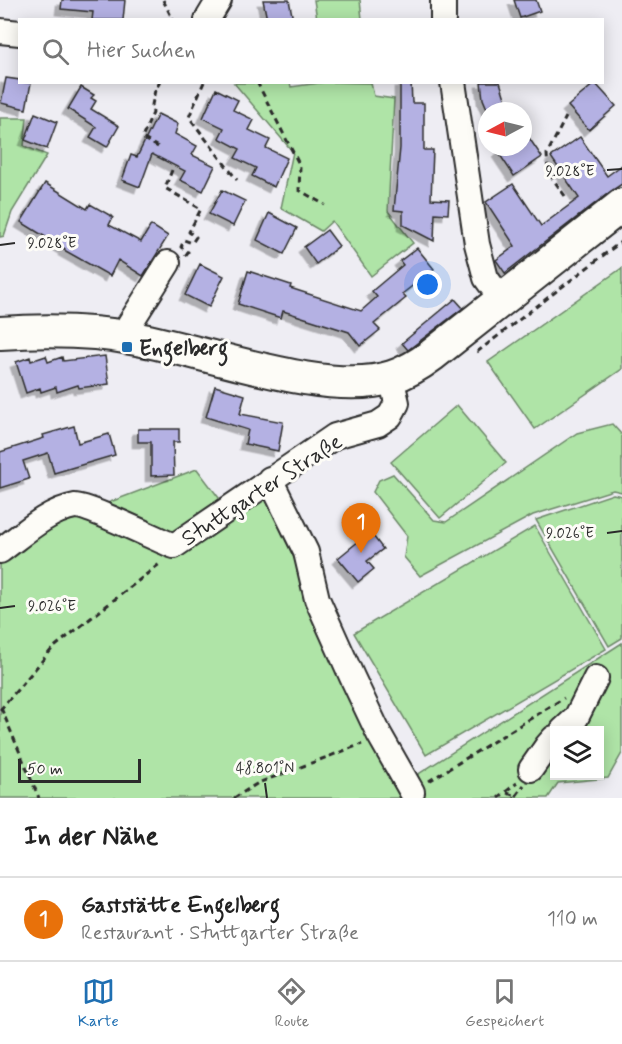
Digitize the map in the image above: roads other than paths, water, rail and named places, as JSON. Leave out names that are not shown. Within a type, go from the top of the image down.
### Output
[{"type":"main road","points":[[0,333],[40,330],[88,331],[122,336],[300,376],[336,381],[365,381],[391,377],[414,368],[432,355],[622,205]]},
{"type":"street","points":[[208,18],[219,0]]},
{"type":"street","points":[[443,0],[443,18]]},
{"type":"street","points":[[0,31],[18,33]]},
{"type":"street","points":[[453,84],[477,244],[486,278],[502,300]]},
{"type":"street","points":[[122,336],[168,263]]},
{"type":"street","name":"Stuttgarter Straße","points":[[0,551],[55,512],[78,506],[101,513],[174,546],[335,436],[378,424],[390,416],[397,403],[391,377]]},
{"type":"street","points":[[270,479],[306,552],[317,599],[379,734],[412,792]]},
{"type":"street","points":[[567,726],[576,718],[596,678]]},
{"type":"street","points":[[531,769],[550,743]]},
{"type":"place","name":"Engelberg","points":[[127,347]]},
{"type":"place","name":"Gaststätte Engelberg","points":[[361,553]]}]
